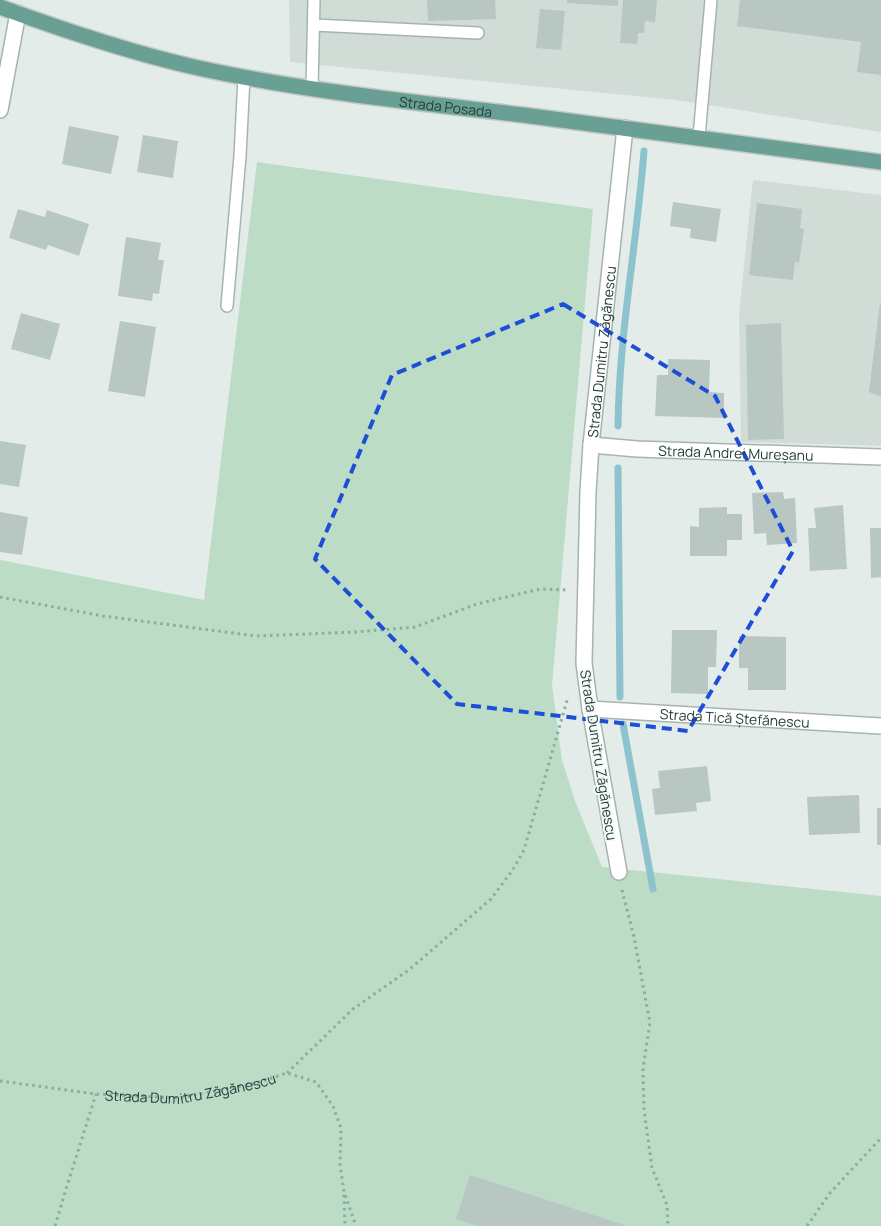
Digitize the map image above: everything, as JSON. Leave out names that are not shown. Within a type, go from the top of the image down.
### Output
[{"type":"main road","name":"Strada Posada","points":[[0,7],[103,42],[192,66],[244,77],[312,88],[881,162]]},
{"type":"street","points":[[0,110],[18,13]]},
{"type":"street","name":"Strada Dumitru Zăgănescu","points":[[619,872],[590,709],[584,663],[591,445],[625,128]]},
{"type":"street","name":"Strada Andrei Mureșanu","points":[[591,445],[637,449],[881,457]]},
{"type":"street","name":"Strada Tică Ștefănescu","points":[[590,709],[881,726]]},
{"type":"lane","points":[[312,88],[314,0]]},
{"type":"lane","points":[[699,137],[712,0]]},
{"type":"lane","points":[[314,25],[478,33]]},
{"type":"lane","points":[[227,306],[240,156],[244,77]]},
{"type":"path","points":[[0,597],[103,616],[256,636],[356,632],[415,627],[478,604],[540,589],[586,591]]},
{"type":"path","points":[[287,1073],[353,1009],[410,969],[491,899],[512,871],[524,850],[568,694]]},
{"type":"path","points":[[619,872],[634,937],[650,1024],[643,1068],[644,1110],[652,1168],[667,1205],[668,1226]]},
{"type":"path","name":"Strada Dumitru Zăgănescu","points":[[0,1081],[96,1094],[179,1098],[256,1083],[287,1073],[316,1082],[333,1106],[341,1128],[340,1164],[344,1192],[356,1226]]},
{"type":"path","points":[[55,1226],[96,1094]]},
{"type":"path","points":[[807,1226],[830,1193],[881,1138]]},
{"type":"path","points":[[344,1192],[345,1226]]},
{"type":"highlighted area","points":[[563,304],[715,396],[793,551],[688,731],[457,704],[315,559],[392,375]]},
{"type":"shaded area","points":[[289,0],[881,0],[881,132],[676,100],[290,62]]},
{"type":"shaded area","points":[[753,180],[881,195],[881,446],[741,442],[739,313]]},
{"type":"green space","points":[[257,162],[593,209],[552,685],[562,760],[575,801],[602,867],[881,896],[881,1226],[0,1226],[0,560],[204,600]]},
{"type":"building","points":[[427,0],[495,0],[496,19],[428,21]]},
{"type":"building","points":[[567,0],[618,0],[618,6],[567,3]]},
{"type":"building","points":[[623,0],[657,0],[655,22],[645,21],[644,33],[638,33],[637,44],[620,43]]},
{"type":"building","points":[[740,0],[881,0],[881,75],[857,72],[861,42],[737,26]]},
{"type":"building","points":[[540,9],[565,11],[561,50],[536,48]]},
{"type":"building","points":[[69,126],[119,136],[111,174],[62,164]]},
{"type":"building","points":[[143,135],[178,141],[173,178],[137,172]]},
{"type":"building","points":[[673,202],[721,209],[716,242],[690,238],[691,229],[670,226]]},
{"type":"building","points":[[757,203],[802,209],[800,228],[804,229],[799,263],[795,262],[793,280],[749,275]]},
{"type":"building","points":[[18,209],[45,217],[47,210],[89,224],[79,256],[48,245],[46,250],[9,238]]},
{"type":"building","points":[[126,237],[161,243],[158,260],[164,260],[159,294],[153,293],[152,301],[118,296]]},
{"type":"building","points":[[881,303],[881,397],[869,392]]},
{"type":"building","points":[[21,313],[60,324],[50,360],[11,349]]},
{"type":"building","points":[[120,321],[156,327],[145,397],[108,391]]},
{"type":"building","points":[[781,323],[784,439],[748,440],[746,325]]},
{"type":"building","points":[[668,359],[710,360],[709,392],[724,393],[724,418],[655,416],[657,375],[668,375]]},
{"type":"building","points":[[0,441],[26,445],[19,487],[0,484]]},
{"type":"building","points":[[783,492],[784,499],[795,498],[797,543],[767,545],[766,533],[754,534],[752,493]]},
{"type":"building","points":[[843,505],[847,569],[810,571],[808,528],[816,528],[814,508]]},
{"type":"building","points":[[727,507],[727,514],[742,514],[742,540],[727,540],[727,556],[690,556],[690,526],[699,527],[699,508]]},
{"type":"building","points":[[0,512],[28,517],[22,555],[0,552]]},
{"type":"building","points":[[870,528],[881,528],[881,577],[871,578]]},
{"type":"building","points":[[672,630],[717,630],[716,667],[708,667],[708,694],[671,693]]},
{"type":"building","points":[[739,636],[786,637],[786,690],[748,690],[748,668],[739,668]]},
{"type":"building","points":[[707,766],[711,801],[696,803],[697,811],[655,815],[652,789],[660,788],[658,771]]},
{"type":"building","points":[[859,795],[860,833],[809,835],[807,797]]},
{"type":"building","points":[[877,808],[881,808],[881,845],[877,845]]},
{"type":"building","points":[[470,1175],[627,1226],[477,1226],[456,1219]]},
{"type":"waterway","points":[[618,426],[625,323],[644,151]]},
{"type":"waterway","points":[[618,468],[620,697]]},
{"type":"waterway","points":[[623,724],[653,889]]}]
